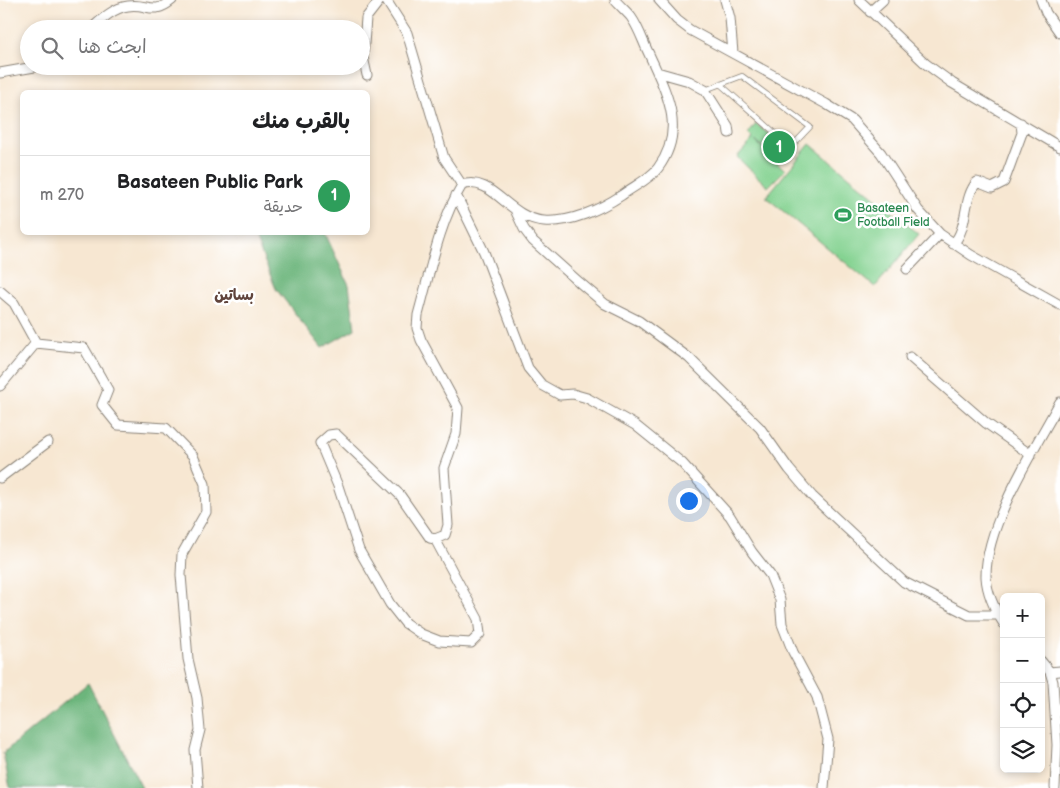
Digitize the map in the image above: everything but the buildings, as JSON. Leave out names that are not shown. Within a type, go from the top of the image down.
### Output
[{"type":"street","points":[[102,20],[125,7],[157,9],[172,0]]},
{"type":"street","points":[[366,20],[380,0]]},
{"type":"street","points":[[386,0],[400,19],[414,50],[444,158],[462,185]]},
{"type":"street","points":[[435,539],[445,535],[448,525],[444,468],[456,434],[458,408],[421,340],[417,328],[418,315],[440,239],[462,185],[470,182],[483,185],[516,212],[530,219],[546,221],[576,217],[589,213],[618,198],[652,175],[666,155],[674,124],[667,96],[635,23],[616,0]]},
{"type":"street","points":[[659,0],[677,20],[690,30],[852,120],[877,148],[918,210],[940,234],[953,244],[1060,304]]},
{"type":"street","points":[[724,0],[731,26],[733,53]]},
{"type":"street","points":[[859,0],[926,64],[952,83],[1060,147]]},
{"type":"street","points":[[870,12],[883,0]]},
{"type":"street","points":[[1041,0],[1046,13],[1060,33]]},
{"type":"street","points":[[0,73],[20,70]]},
{"type":"street","points":[[657,72],[689,82],[705,90],[728,126],[729,133]]},
{"type":"street","points":[[953,244],[957,239],[966,215],[971,189],[977,182],[992,188],[1004,182],[1022,133],[1021,123]]},
{"type":"street","points":[[456,196],[484,252],[528,368],[542,385],[560,395],[573,394],[587,398],[635,425],[682,463],[730,516],[752,552],[770,575],[780,600],[782,624],[793,652],[817,697],[828,739],[824,788]]},
{"type":"street","points":[[516,212],[524,229],[533,241],[605,304],[639,321],[689,358],[760,428],[789,469],[812,496],[904,582],[969,615],[1000,620]]},
{"type":"street","points":[[907,269],[940,234]]},
{"type":"street","points":[[0,291],[14,303],[36,343]]},
{"type":"street","points":[[0,386],[36,343]]},
{"type":"street","points":[[36,343],[84,348],[108,390],[102,404],[118,425],[166,428],[193,456],[205,484],[206,512],[182,554],[181,575],[188,659],[197,698],[200,730],[196,750],[198,788]]},
{"type":"street","points":[[910,357],[986,423],[1031,455]]},
{"type":"street","points":[[1000,618],[989,594],[986,578],[988,559],[1002,514],[1060,402]]},
{"type":"street","points":[[336,434],[347,443],[400,495],[427,534],[435,539],[478,619],[480,634],[471,644],[439,641],[421,634],[405,623],[390,604],[359,550],[338,486],[321,448],[320,443],[324,438],[336,434]]},
{"type":"street","points":[[0,478],[48,442]]},
{"type":"street","points":[[1045,666],[1054,682],[1057,745],[1055,788]]},
{"type":"street","points":[[1050,672],[1060,671]]},
{"type":"lane","points":[[705,90],[720,84],[742,76],[810,128],[791,147],[720,84]]},
{"type":"green space","points":[[756,124],[790,150],[782,161],[755,141],[785,170],[768,187],[737,157],[753,139],[748,135]]},
{"type":"green space","name":"Basateen Football Field","points":[[810,144],[919,234],[875,287],[766,197]]},
{"type":"green space","points":[[254,235],[326,235],[349,285],[355,329],[322,348],[276,289]]},
{"type":"green space","points":[[88,683],[142,788],[10,788],[3,753]]},
{"type":"place","name":"Basateen Public Park","points":[[779,147]]},
{"type":"place","name":"Basateen Football Field","points":[[843,215]]},
{"type":"district","name":"بساتين","points":[[234,295]]}]
